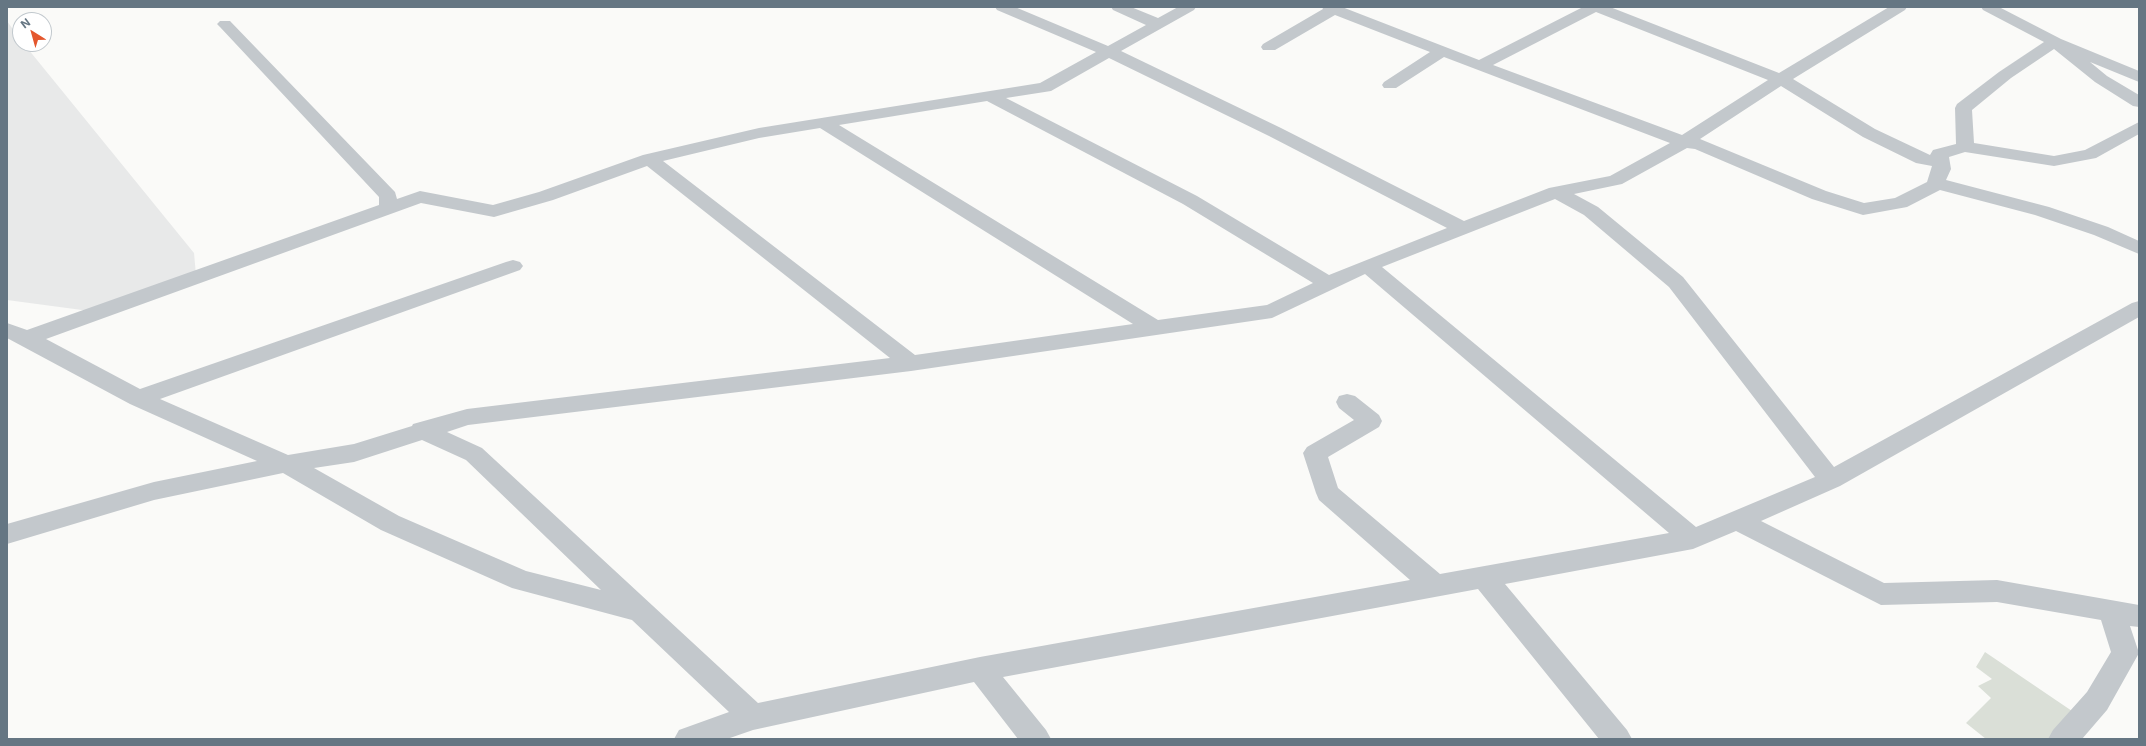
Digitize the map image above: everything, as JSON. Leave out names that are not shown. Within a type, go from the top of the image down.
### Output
[{"type":"street","points":[[1002,7],[1109,52],[1275,132],[1465,229]]},
{"type":"street","points":[[1118,7],[1158,24]]},
{"type":"street","points":[[17,334],[420,197],[494,211],[546,196],[649,159],[759,133],[1045,87],[1189,7]]},
{"type":"street","points":[[1480,66],[1596,7],[1780,79],[1796,87],[1869,133],[1922,158],[1941,162]]},
{"type":"street","points":[[7,534],[154,491],[286,464],[354,452],[467,416],[911,364],[1272,311],[1328,283],[1368,266],[1556,192],[1616,180],[1684,142],[1780,79],[1900,7]]},
{"type":"street","points":[[1988,7],[2055,42],[2139,77]]},
{"type":"street","points":[[1269,47],[1332,8],[1443,52],[1684,142],[1699,144],[1819,195],[1863,209],[1900,203],[1936,183],[1942,169],[1939,154],[1965,147],[2054,161],[2090,154],[2139,127]]},
{"type":"street","points":[[225,24],[388,196],[388,208]]},
{"type":"street","points":[[2055,42],[2101,79],[2139,102]]},
{"type":"street","points":[[1965,147],[1962,108],[2005,75],[2055,42]]},
{"type":"street","points":[[1390,85],[1443,52]]},
{"type":"street","points":[[989,96],[1190,200],[1328,283]]},
{"type":"street","points":[[822,122],[1155,328]]},
{"type":"street","points":[[649,159],[911,364]]},
{"type":"street","points":[[1936,183],[2042,211],[2101,231],[2139,248]]},
{"type":"street","points":[[1556,192],[1591,211],[1676,282],[1831,480]]},
{"type":"street","points":[[138,398],[513,266]]},
{"type":"street","points":[[1368,266],[1693,539]]},
{"type":"street","points":[[689,739],[753,716],[980,669],[1693,539],[1831,480],[2139,308]]},
{"type":"street","points":[[17,334],[138,398],[286,464],[390,523],[522,580],[640,611]]},
{"type":"street","points":[[1348,402],[1371,422],[1315,453],[1328,493],[1434,586]]},
{"type":"street","points":[[421,430],[474,454],[753,716]]},
{"type":"street","points":[[1737,520],[1881,594],[1997,592],[2139,616]]},
{"type":"street","points":[[1484,577],[1617,739]]},
{"type":"street","points":[[2063,739],[2097,701],[2132,657],[2112,612]]},
{"type":"street","points":[[980,669],[1036,739]]},
{"type":"shaded area","points":[[7,21],[12,28],[12,52],[31,52],[194,253],[196,275],[97,312],[7,300]]},
{"type":"shaded area","points":[[1985,652],[2072,711],[2053,739],[1986,739],[1966,723],[1991,698],[1978,686],[1992,679],[1976,667]]}]
